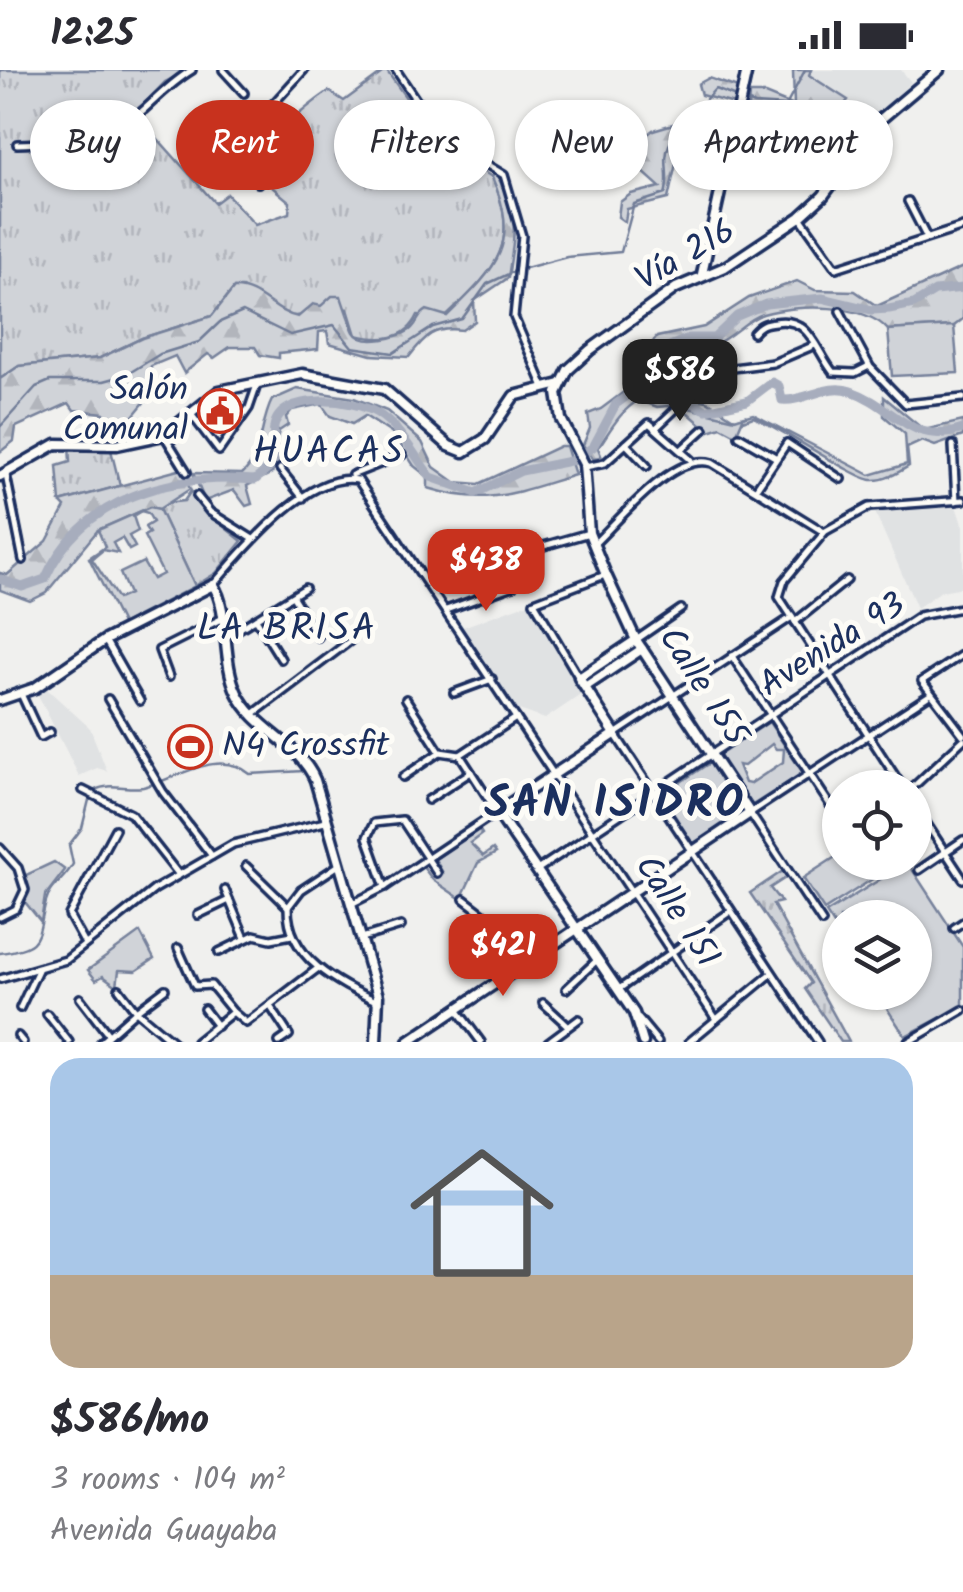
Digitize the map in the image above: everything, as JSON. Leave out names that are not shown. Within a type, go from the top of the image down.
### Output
[{"type":"main road","points":[[702,274],[747,70]]},
{"type":"main road","name":"Vía 216","points":[[560,384],[590,350],[702,274],[726,267],[800,217],[823,196],[881,118],[939,70]]},
{"type":"main road","points":[[2,474],[56,444],[117,445],[164,434],[219,391],[313,374],[374,386],[393,395],[449,446],[464,452],[485,439],[514,396],[560,384],[561,419]]},
{"type":"main road","points":[[544,387],[584,466]]},
{"type":"main road","name":"Calle 155","points":[[584,466],[589,533],[639,644],[750,813]]},
{"type":"main road","points":[[0,700],[21,694],[105,640],[212,585],[230,676],[252,715],[308,764],[380,1002],[376,1042]]},
{"type":"main road","points":[[639,644],[579,678],[615,734],[497,812],[634,1013],[642,1042],[657,1041]]},
{"type":"main road","points":[[584,687],[639,644]]},
{"type":"main road","points":[[415,1040],[456,1008],[750,813]]},
{"type":"street","points":[[17,144],[101,136],[123,127],[154,96],[192,70]]},
{"type":"street","points":[[223,70],[244,93]]},
{"type":"street","points":[[277,100],[304,70]]},
{"type":"street","points":[[396,70],[440,136],[504,175],[522,236],[514,317],[544,387]]},
{"type":"street","points":[[908,202],[926,238]]},
{"type":"street","points":[[800,217],[836,268],[963,227]]},
{"type":"street","points":[[840,311],[870,366],[906,404],[963,398]]},
{"type":"street","points":[[753,332],[767,323],[788,320],[806,328],[833,372],[855,373],[870,366]]},
{"type":"street","points":[[693,373],[773,364],[815,345]]},
{"type":"street","points":[[191,414],[219,450],[249,408],[258,382]]},
{"type":"street","points":[[584,466],[604,463],[676,408]]},
{"type":"street","points":[[653,425],[691,460],[712,464],[824,532]]},
{"type":"street","points":[[682,450],[704,429]]},
{"type":"street","points":[[164,434],[187,472]]},
{"type":"street","points":[[739,436],[775,457]]},
{"type":"street","points":[[756,489],[787,443],[841,478]]},
{"type":"street","points":[[626,444],[647,466]]},
{"type":"street","points":[[891,770],[793,620],[779,590],[824,532],[869,507],[959,501],[953,445]]},
{"type":"street","points":[[212,585],[253,539],[303,498],[402,455]]},
{"type":"street","points":[[593,545],[671,472],[691,460]]},
{"type":"street","points":[[280,469],[303,498]]},
{"type":"street","points":[[2,474],[23,560]]},
{"type":"street","name":"Calle 151","points":[[344,478],[361,483],[716,1020]]},
{"type":"street","points":[[197,496],[210,512],[253,539]]},
{"type":"street","points":[[505,558],[589,533]]},
{"type":"street","points":[[579,678],[534,600],[606,575]]},
{"type":"street","points":[[818,1042],[615,734],[793,620],[847,580]]},
{"type":"street","points":[[446,610],[512,586]]},
{"type":"street","points":[[223,638],[304,588]]},
{"type":"street","points":[[292,596],[318,637]]},
{"type":"street","points":[[639,644],[681,608]]},
{"type":"street","name":"Avenida 93","points":[[537,870],[920,616],[961,608]]},
{"type":"street","points":[[256,619],[281,659]]},
{"type":"street","points":[[169,677],[159,650],[220,620]]},
{"type":"street","points":[[105,640],[140,701]]},
{"type":"street","points":[[252,715],[350,641]]},
{"type":"street","points":[[930,770],[963,738],[922,682],[963,654]]},
{"type":"street","points":[[732,656],[822,793]]},
{"type":"street","points":[[454,692],[492,679]]},
{"type":"street","points":[[21,694],[41,736],[50,732]]},
{"type":"street","points":[[750,813],[931,694]]},
{"type":"street","points":[[108,698],[160,786],[212,856]]},
{"type":"street","points":[[406,700],[440,752]]},
{"type":"street","points":[[403,777],[440,752],[460,755],[517,717]]},
{"type":"street","points":[[351,904],[497,812],[460,755]]},
{"type":"street","points":[[428,800],[471,772]]},
{"type":"street","points":[[82,790],[131,814],[179,874]]},
{"type":"street","name":"Calle 155","points":[[750,813],[822,922]]},
{"type":"street","points":[[385,886],[366,837],[374,823],[402,820],[437,873]]},
{"type":"street","points":[[0,980],[66,960],[179,874],[233,844],[325,822]]},
{"type":"street","points":[[86,945],[69,915],[115,829]]},
{"type":"street","points":[[932,830],[963,879]]},
{"type":"street","points":[[932,861],[963,840]]},
{"type":"street","points":[[0,848],[18,868],[25,890],[16,909],[0,917]]},
{"type":"street","points":[[288,907],[301,890],[339,865]]},
{"type":"street","points":[[246,866],[288,907],[293,934],[317,969],[380,1002]]},
{"type":"street","points":[[225,890],[246,939]]},
{"type":"street","points":[[464,898],[507,932],[527,960]]},
{"type":"street","points":[[198,915],[229,900]]},
{"type":"street","points":[[617,991],[732,911]]},
{"type":"street","points":[[954,928],[963,922]]},
{"type":"street","points":[[362,938],[401,926]]},
{"type":"street","points":[[220,952],[246,939],[293,934]]},
{"type":"street","points":[[178,948],[195,986],[211,985],[244,1023],[317,969]]},
{"type":"street","points":[[566,989],[596,960]]},
{"type":"street","points":[[20,1008],[39,968]]},
{"type":"street","points":[[689,1042],[772,973]]},
{"type":"street","points":[[120,989],[136,1011],[173,1042]]},
{"type":"street","points":[[101,1042],[106,1032],[165,989]]},
{"type":"street","points":[[80,998],[106,1032]]},
{"type":"street","points":[[543,1003],[568,1026]]},
{"type":"street","points":[[270,1006],[294,1042]]},
{"type":"street","points":[[456,1008],[480,1042]]},
{"type":"street","points":[[204,1009],[217,1026]]},
{"type":"street","points":[[908,1042],[963,1010]]},
{"type":"street","points":[[196,1042],[233,1012]]},
{"type":"street","points":[[634,1013],[657,1041]]},
{"type":"street","points":[[47,1014],[68,1042]]},
{"type":"street","points":[[548,1042],[579,1018]]},
{"type":"street","points":[[280,1042],[289,1034]]},
{"type":"shaded area","points":[[811,70],[901,70],[911,82],[893,100],[845,100],[808,75]]},
{"type":"shaded area","points":[[956,506],[963,527],[963,587],[941,591],[917,608],[874,510]]},
{"type":"shaded area","points":[[528,603],[582,694],[545,719],[516,709],[463,627]]},
{"type":"shaded area","points":[[46,688],[90,728],[107,771],[97,768],[79,776],[37,693]]},
{"type":"green space","points":[[0,70],[188,70],[165,82],[148,100],[30,100],[30,190],[156,190],[156,137],[176,159],[176,190],[203,190],[215,203],[227,194],[255,225],[289,213],[290,202],[276,190],[314,190],[314,103],[329,91],[342,100],[334,100],[334,190],[495,190],[495,185],[501,201],[504,239],[490,270],[447,316],[418,315],[407,330],[392,337],[356,335],[348,309],[329,308],[290,316],[242,288],[234,288],[212,316],[142,338],[100,358],[19,366],[0,379]]},
{"type":"green space","points":[[386,70],[408,100],[345,100]]},
{"type":"green space","points":[[793,70],[811,70],[809,75],[848,100],[794,100]]},
{"type":"green space","points":[[709,78],[738,88],[735,100],[701,95],[698,84]]},
{"type":"green space","points":[[749,94],[765,94],[780,100],[749,100]]},
{"type":"green space","points":[[668,126],[668,199],[627,209],[625,222],[618,217],[620,202],[631,194],[660,187],[648,176],[648,134]]},
{"type":"green space","points":[[495,172],[509,200],[514,224],[508,278],[474,301],[475,321],[462,330],[431,334],[409,357],[371,355],[329,343],[327,331],[319,332],[318,349],[279,353],[279,358],[260,355],[255,347],[230,347],[214,358],[208,354],[184,373],[175,356],[151,366],[151,394],[128,422],[108,422],[104,413],[74,410],[69,403],[16,427],[14,441],[0,452],[0,379],[19,366],[100,358],[142,338],[212,316],[234,288],[251,291],[298,317],[313,304],[321,306],[332,296],[341,296],[354,332],[365,339],[391,338],[407,332],[427,310],[447,316],[499,255],[504,239]]},
{"type":"green space","points":[[963,267],[963,319],[954,326],[888,330],[877,321],[847,310],[777,311],[757,316],[717,343],[665,357],[649,389],[707,401],[735,419],[753,414],[870,475],[907,464],[905,434],[884,416],[884,397],[924,430],[963,421],[963,436],[935,446],[922,441],[907,448],[909,466],[892,476],[877,480],[863,477],[753,417],[738,423],[680,405],[657,407],[639,400],[621,415],[598,448],[602,458],[593,459],[583,445],[590,428],[588,414],[633,385],[643,354],[657,337],[704,327],[749,298],[797,281],[815,290],[855,291],[877,306]]},
{"type":"green space","points":[[954,326],[958,373],[892,376],[888,330]]},
{"type":"green space","points":[[297,389],[354,398],[387,411],[422,442],[434,467],[455,482],[479,484],[560,446],[566,446],[575,475],[502,495],[449,494],[428,488],[428,477],[414,466],[394,435],[365,416],[352,424],[330,416],[321,404],[292,410],[286,417],[288,425],[279,431],[275,446],[283,454],[272,473],[247,486],[252,504],[246,506],[234,490],[205,501],[193,473],[242,474],[254,458],[272,400]]},
{"type":"green space","points":[[680,406],[735,419],[744,416],[736,435],[721,427],[709,431]]},
{"type":"green space","points":[[69,445],[80,446],[81,451],[110,446],[120,486],[60,502],[57,466],[70,462]]},
{"type":"green space","points":[[182,469],[190,489],[159,509],[150,507],[98,530],[46,593],[30,601],[0,590],[0,573],[7,575],[47,541],[65,507],[60,502]]},
{"type":"green space","points":[[191,491],[208,514],[242,541],[216,573],[195,586],[159,509],[165,503],[184,501]]},
{"type":"green space","points":[[150,507],[159,509],[195,586],[122,624],[89,558],[105,547],[98,530]],"holes":[[[141,511],[148,513],[153,522],[145,527],[149,533],[144,536],[163,574],[153,579],[143,562],[120,573],[129,594],[118,599],[92,559],[103,550],[118,553],[113,543],[122,538],[129,550],[135,547],[129,536],[138,531],[133,516]]]},
{"type":"green space","points":[[769,722],[803,773],[751,806],[718,756]],"holes":[[[772,744],[776,749],[784,749],[783,762],[750,784],[745,783],[738,765],[744,766]]]},
{"type":"green space","points":[[711,762],[744,813],[691,847],[658,797]]},
{"type":"green space","points":[[479,829],[482,834],[470,843],[483,856],[493,849],[496,853],[478,863],[461,899],[433,880],[423,867],[427,864],[436,877],[443,873],[435,859]]},
{"type":"green space","points":[[54,862],[65,870],[45,896],[41,922],[25,902],[26,875]]},
{"type":"green space","points":[[822,866],[822,880],[871,880],[840,900],[822,900],[822,907],[803,878]]},
{"type":"green space","points":[[783,871],[787,877],[770,888],[781,902],[773,904],[822,993],[822,1010],[831,1010],[849,1042],[841,1042],[805,989],[811,983],[750,893]]},
{"type":"green space","points":[[879,880],[919,880],[963,947],[963,1006],[905,1036],[888,1010],[932,1010],[932,900],[847,900]]},
{"type":"green space","points":[[140,932],[154,959],[136,971],[119,970],[117,986],[103,976],[96,980],[88,970]]},
{"type":"waterway","points":[[706,99],[715,89],[754,104],[786,106],[805,70]]},
{"type":"waterway","points":[[522,269],[567,257],[621,252],[634,204],[665,194],[668,149]]},
{"type":"waterway","points":[[0,427],[36,387],[50,381],[104,381],[126,375],[160,354],[199,342],[220,322],[243,312],[290,335],[334,325],[352,347],[393,353],[433,327],[462,319],[487,284],[515,271]]},
{"type":"waterway","points":[[0,579],[22,587],[45,579],[61,551],[82,528],[132,496],[192,481],[255,480],[273,465],[274,427],[279,415],[303,403],[352,404],[377,413],[401,435],[431,477],[476,493],[521,471],[575,460],[593,447],[616,404],[645,383],[658,351],[689,338],[714,338],[737,316],[766,304],[822,298],[872,310],[889,309],[914,304],[935,291],[963,288]]},
{"type":"waterway","points":[[633,395],[693,403],[706,410],[747,401],[772,382],[779,386],[782,400],[842,389],[866,398],[916,429],[929,433],[963,429]]},
{"type":"waterway","points":[[95,790],[143,787],[211,764],[238,767],[250,774],[304,771]]},
{"type":"waterway","points":[[0,953],[24,948],[36,939],[48,897],[73,864],[69,845],[82,828],[89,800]]},
{"type":"place","name":"Salón Comunal","points":[[220,411]]},
{"type":"place","name":"N4 Crossfit","points":[[190,747]]},
{"type":"district","name":"HUACAS","points":[[329,453]]},
{"type":"district","name":"LA BRISA","points":[[287,630]]},
{"type":"district","name":"SAN ISIDRO","points":[[615,805]]}]
